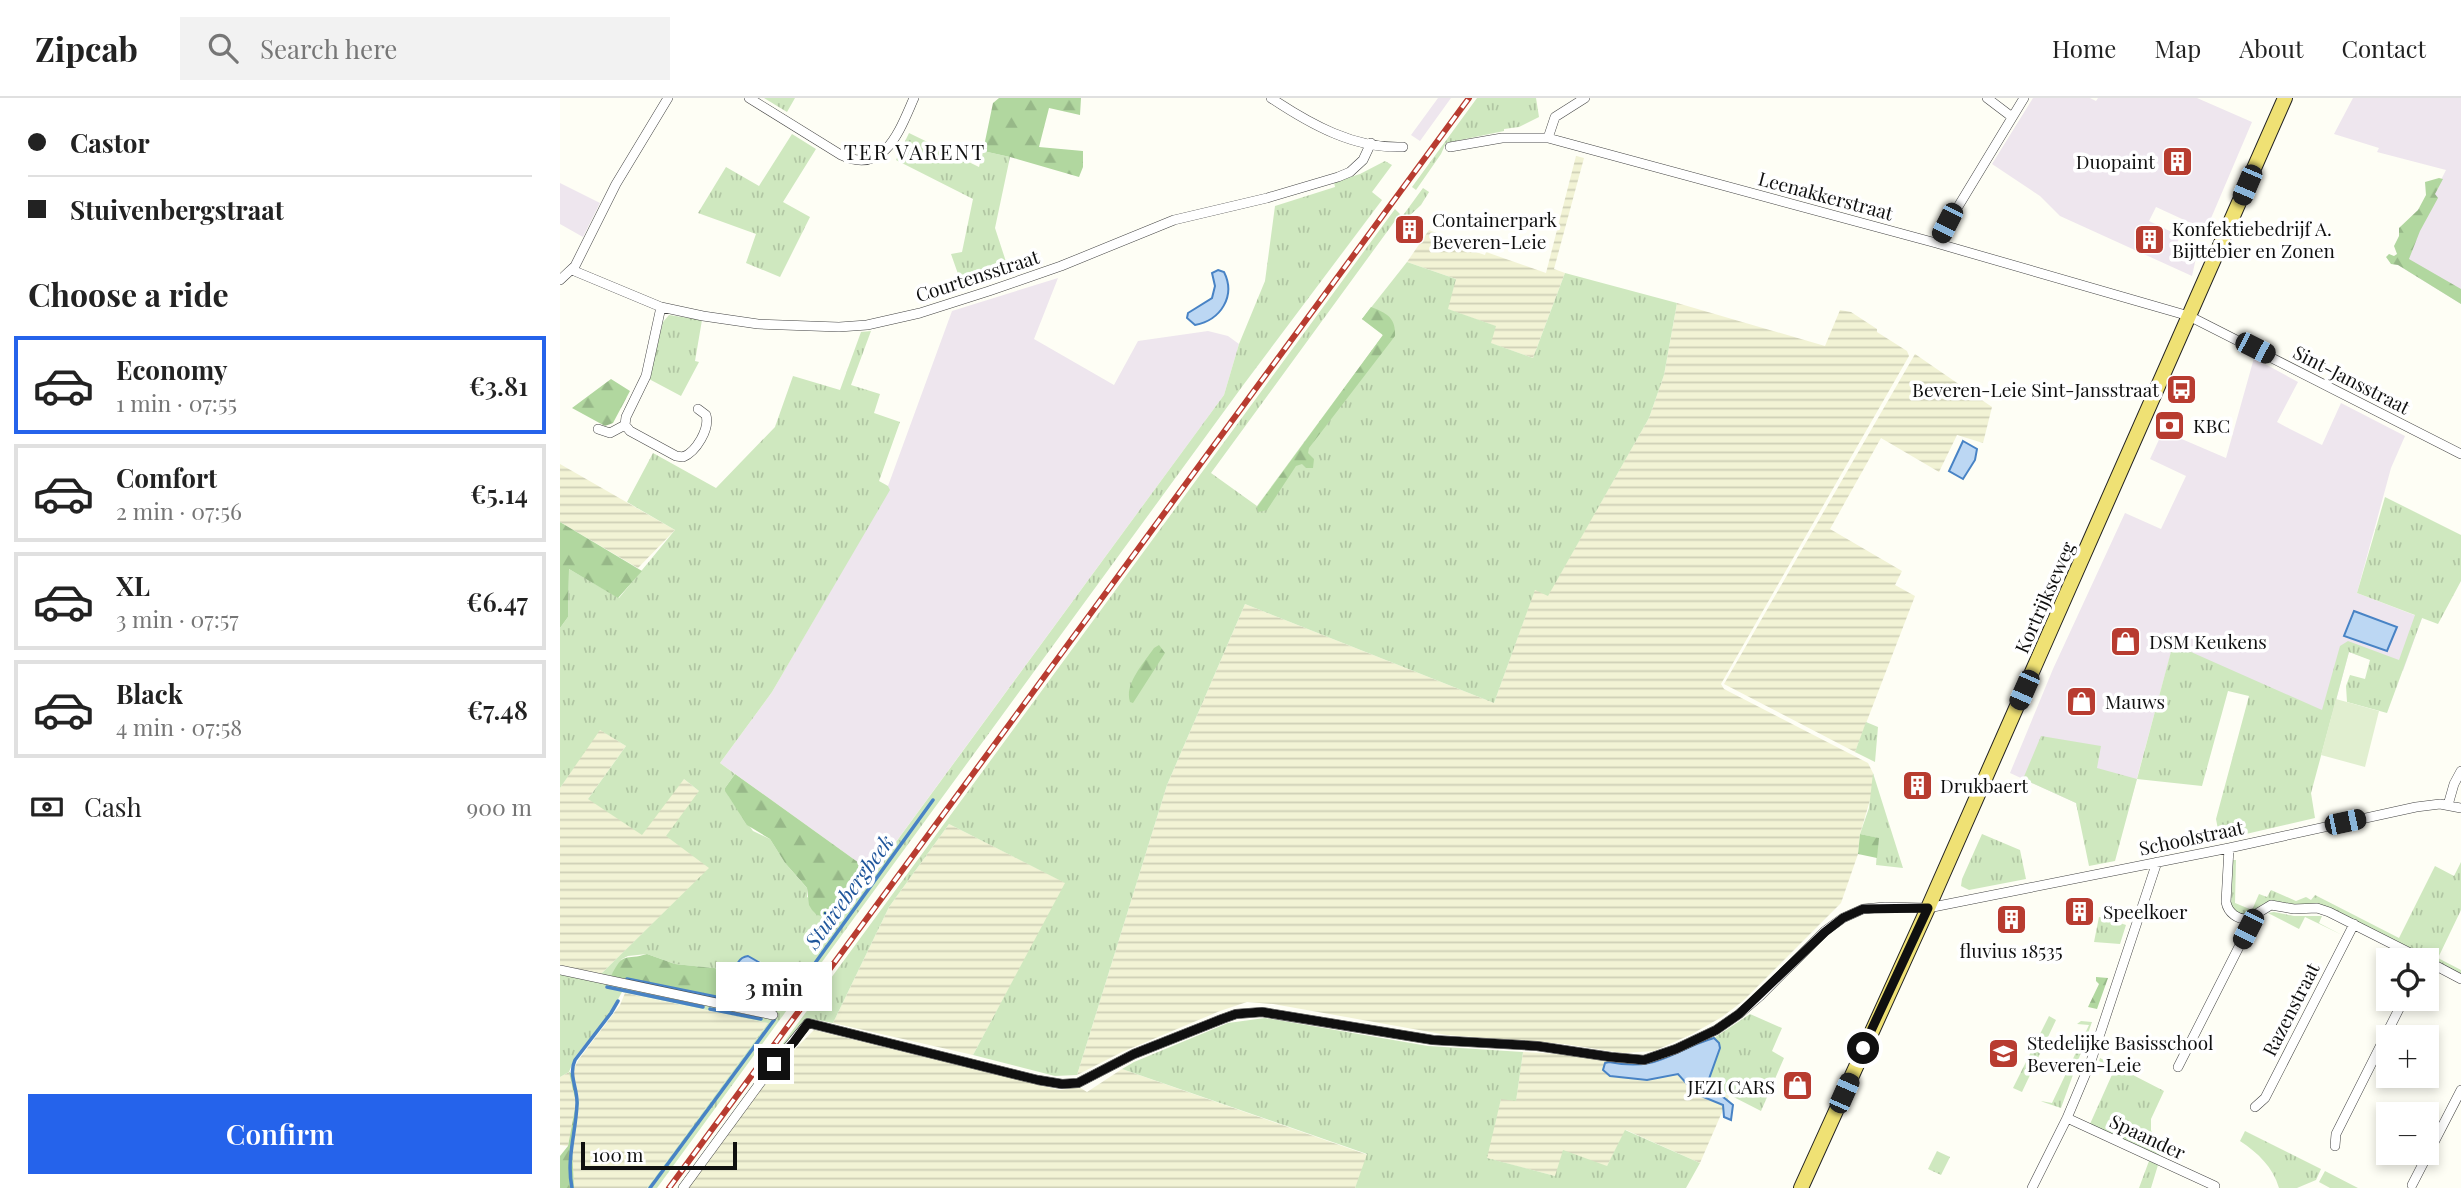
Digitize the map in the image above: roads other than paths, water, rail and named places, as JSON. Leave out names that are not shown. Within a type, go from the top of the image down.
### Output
[{"type":"main road","name":"Kortrijkseweg","points":[[1801,1188],[1928,908],[2285,98]]},
{"type":"street","points":[[560,280],[572,270],[616,184],[668,98]]},
{"type":"street","points":[[749,98],[841,155],[864,160],[879,155],[891,145],[914,98]]},
{"type":"street","points":[[1271,98],[1315,125],[1338,135],[1403,147]]},
{"type":"street","points":[[1548,138],[1555,117],[1585,98]]},
{"type":"street","points":[[1987,98],[2012,117]]},
{"type":"street","points":[[1936,243],[2024,98]]},
{"type":"street","name":"Leenakkerstraat","points":[[1450,147],[1502,138],[1548,138],[1936,243],[2189,316]]},
{"type":"street","name":"Courtensstraat","points":[[572,270],[661,307],[703,316],[758,324],[839,327],[881,322],[989,291],[1061,266],[1174,220],[1267,198],[1338,177],[1359,165],[1371,143]]},
{"type":"street","points":[[625,425],[649,368],[661,307]]},
{"type":"street","name":"Sint-Jansstraat","points":[[2189,316],[2461,454]]},
{"type":"street","points":[[625,425],[632,432],[683,457],[693,451],[707,424],[706,415],[698,409]]},
{"type":"street","points":[[598,429],[610,433],[625,425]]},
{"type":"street","points":[[2448,805],[2461,771]]},
{"type":"street","name":"Schoolstraat","points":[[683,1188],[774,1064],[808,1023],[1062,1084],[1086,1080],[1134,1054],[1222,1019],[1236,1014],[1262,1012],[1433,1040],[1537,1046],[1644,1060],[1676,1049],[1716,1030],[1739,1014],[1825,932],[1843,918],[1863,909],[1928,908],[2229,848],[2416,807],[2448,805],[2461,808]]},
{"type":"street","points":[[2229,848],[2227,906],[2233,914],[2248,919]]},
{"type":"street","points":[[2032,1188],[2067,1118],[2093,1054],[2157,862]]},
{"type":"street","points":[[2248,919],[2266,906],[2318,908],[2400,948]]},
{"type":"street","points":[[2178,1067],[2248,929],[2248,919]]},
{"type":"street","name":"Razenstraat","points":[[2255,1107],[2265,1098],[2354,924]]},
{"type":"street","points":[[2439,968],[2461,979]]},
{"type":"street","points":[[560,970],[772,1015]]},
{"type":"street","points":[[2335,1146],[2336,1134],[2398,1011]]},
{"type":"street","points":[[2412,1185],[2461,1090]]},
{"type":"street","name":"Spaander","points":[[2067,1118],[2215,1186]]},
{"type":"water","points":[[1218,270],[1224,272],[1227,281],[1224,306],[1212,318],[1195,325],[1187,318],[1188,313],[1212,298],[1215,286],[1212,273]]},
{"type":"water","points":[[1963,441],[1977,449],[1975,460],[1963,479],[1949,471]]},
{"type":"water","points":[[2354,611],[2397,627],[2387,651],[2344,636]]},
{"type":"water","points":[[748,956],[769,968],[771,976],[768,981],[759,983],[737,975],[738,962]]},
{"type":"water","points":[[1714,1038],[1720,1048],[1709,1079],[1717,1092],[1733,1105],[1731,1120],[1724,1117],[1723,1105],[1696,1094],[1678,1074],[1647,1080],[1610,1076],[1603,1070],[1605,1063],[1609,1062],[1640,1064],[1664,1059]]},
{"type":"waterway","name":"Stuivebergbeek","points":[[627,979],[775,1009],[784,1006],[933,800]]},
{"type":"waterway","points":[[607,987],[703,1007]]},
{"type":"waterway","name":"Stuivebergbeek","points":[[572,1188],[571,1156],[577,1104],[573,1066],[618,1001]]},
{"type":"waterway","points":[[710,1009],[761,1019]]},
{"type":"waterway","points":[[650,1188],[774,1020]]},
{"type":"railway","points":[[669,1188],[1469,98]]},
{"type":"place","name":"Duopaint","points":[[2178,161]]},
{"type":"place","name":"Containerpark Beveren-Leie","points":[[1409,230]]},
{"type":"place","name":"Konfektiebedrijf A. Bijttebier en Zonen","points":[[2149,239]]},
{"type":"place","name":"Beveren-Leie Sint-Jansstraat","points":[[2182,389]]},
{"type":"place","name":"KBC","points":[[2170,425]]},
{"type":"place","name":"DSM Keukens","points":[[2126,641]]},
{"type":"place","name":"Mauws","points":[[2082,701]]},
{"type":"place","name":"Drukbaert","points":[[1917,785]]},
{"type":"place","name":"Speelkoer","points":[[2080,911]]},
{"type":"place","name":"fluvius 18535","points":[[2011,919]]},
{"type":"place","name":"Stedelijke Basisschool Beveren-Leie","points":[[2004,1053]]},
{"type":"place","name":"JEZI CARS","points":[[1798,1086]]},
{"type":"district","name":"TER VARENT","points":[[915,151]]}]
